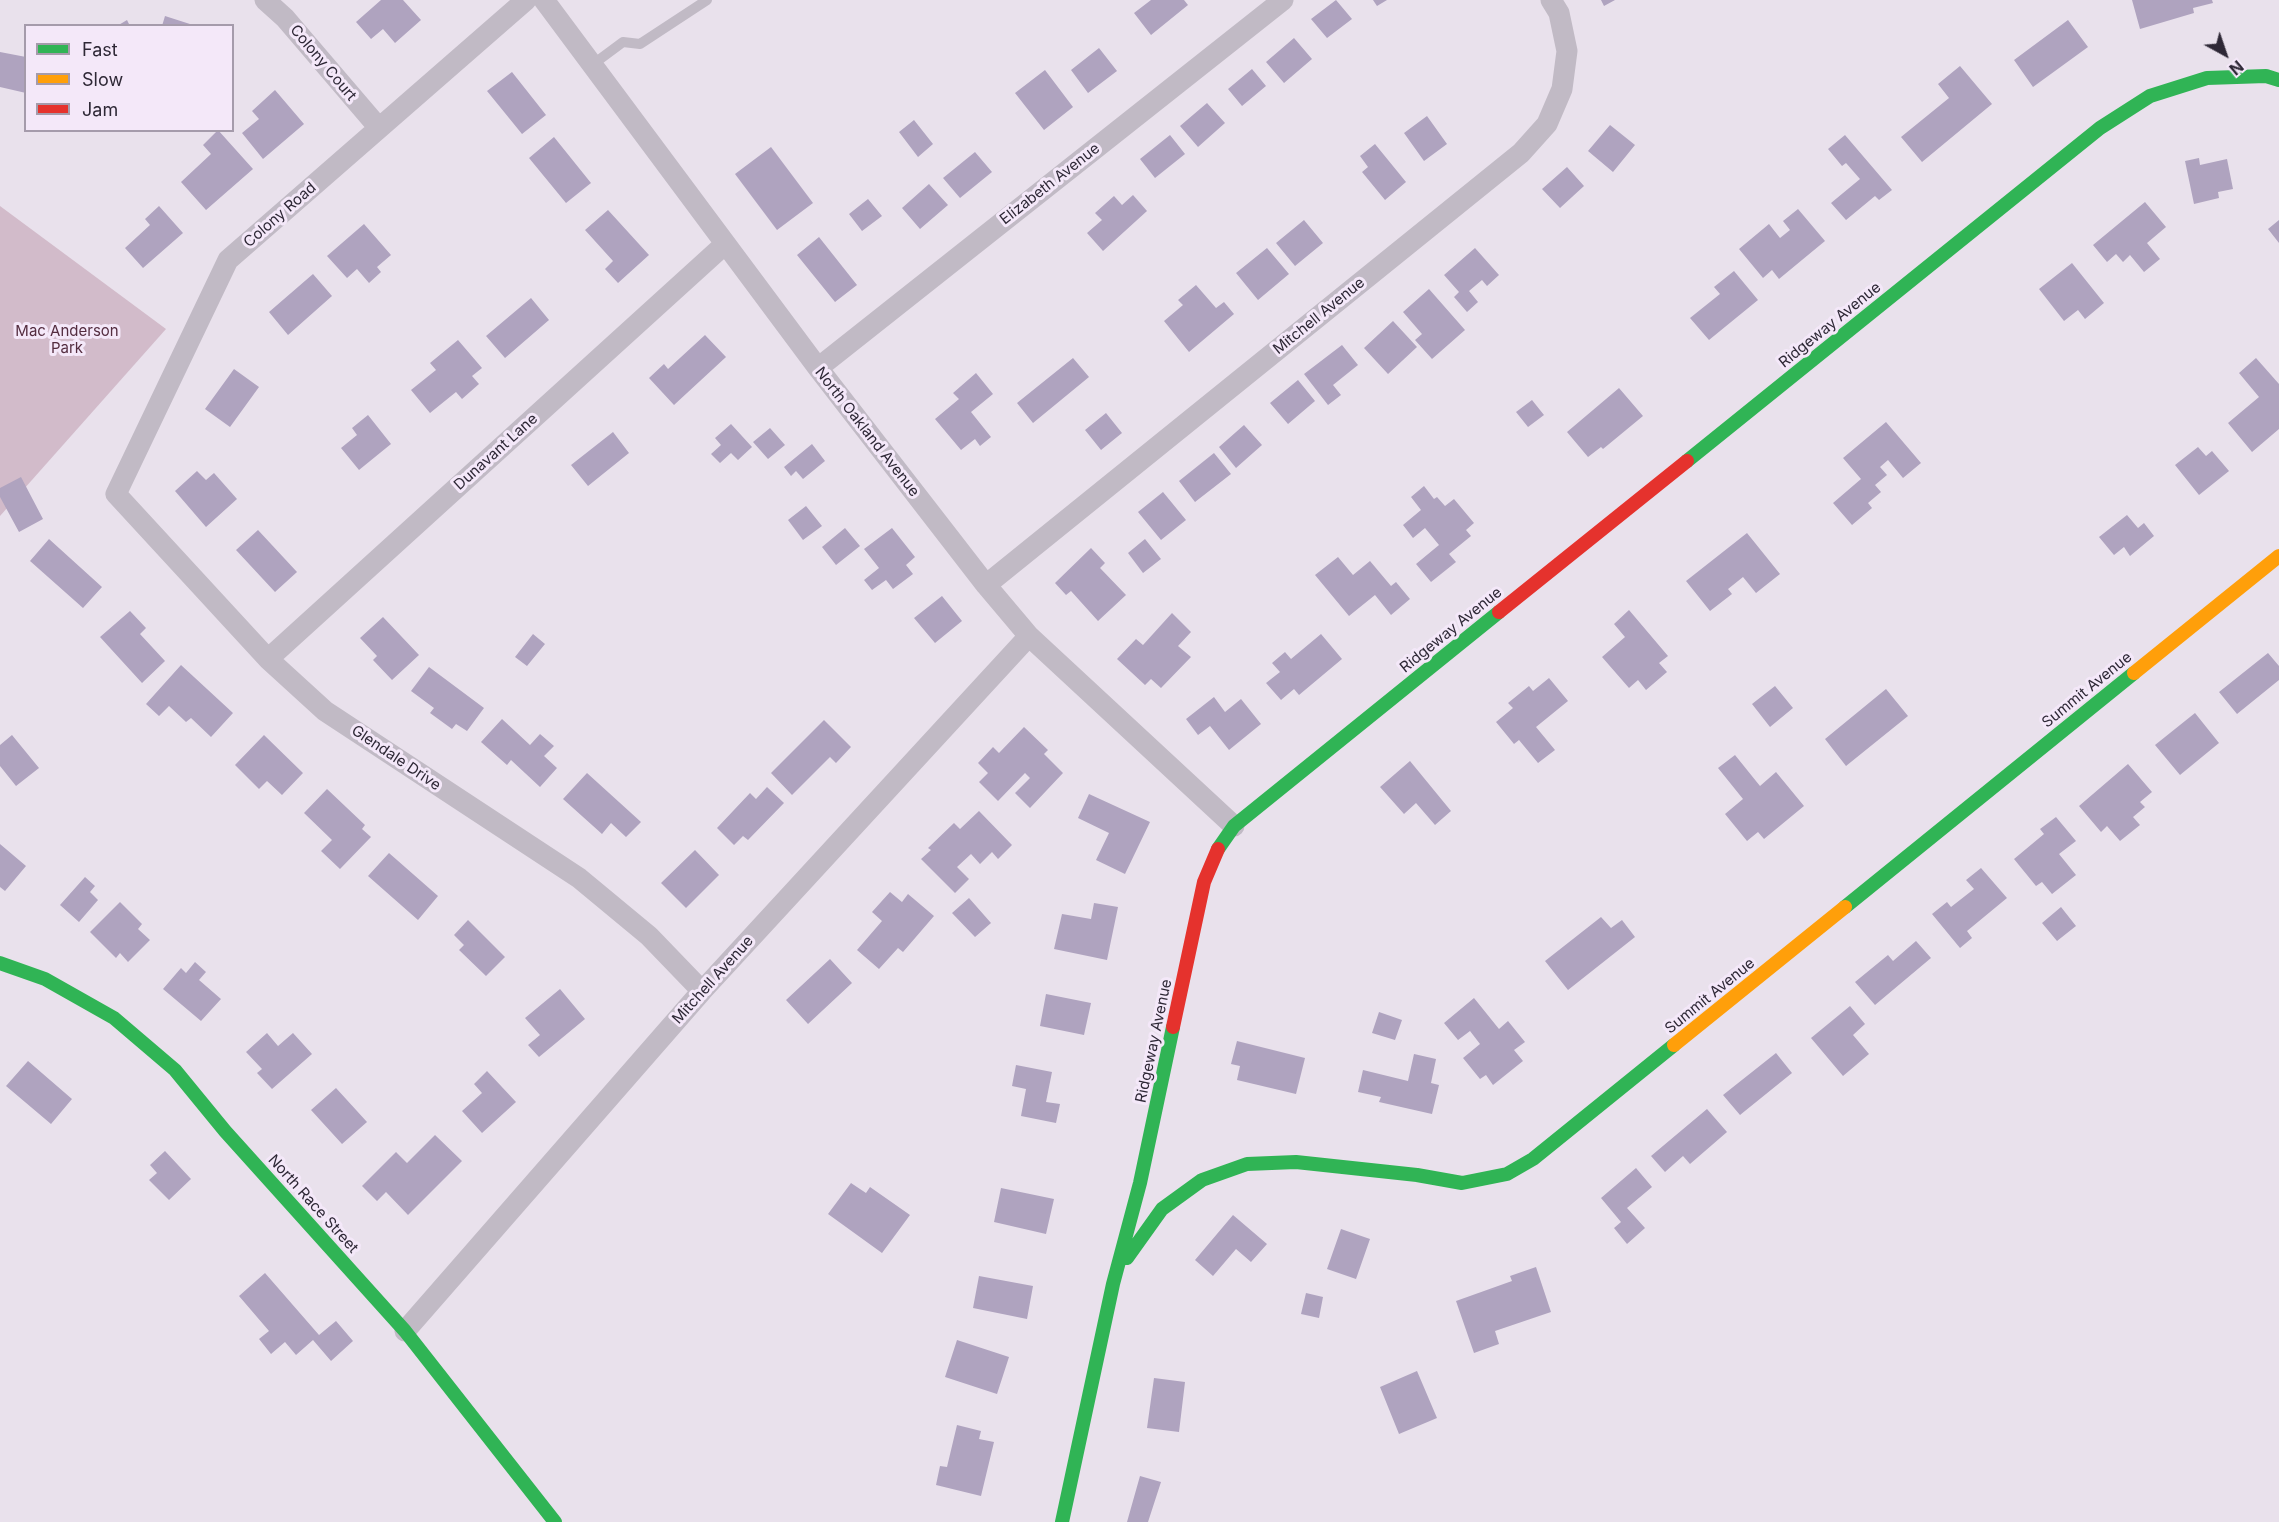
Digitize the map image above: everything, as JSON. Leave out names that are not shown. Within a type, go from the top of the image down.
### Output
[{"type":"street","name":"Colony Court","points":[[265,0],[285,18],[378,128]]},
{"type":"street","name":"Colony Road","points":[[116,494],[228,260],[526,0]]},
{"type":"street","name":"North Oakland Avenue","points":[[544,0],[724,245],[986,585],[1029,636],[1234,826]]},
{"type":"street","name":"Elizabeth Avenue","points":[[818,368],[1283,0]]},
{"type":"street","name":"Mitchell Avenue","points":[[986,585],[1521,153],[1547,124],[1562,89],[1567,51],[1559,13],[1551,0]]},
{"type":"street","name":"Ridgeway Avenue","points":[[1062,1522],[1113,1284],[1140,1184],[1204,882],[1220,845],[1234,826],[2100,128],[2150,96],[2207,78],[2266,76],[2279,80]]},
{"type":"street","name":"Dunavant Lane","points":[[268,659],[724,245]]},
{"type":"street","name":"Glendale Drive","points":[[116,494],[268,659],[325,711],[579,878],[649,936],[702,991]]},
{"type":"street","name":"Summit Avenue","points":[[1113,1284],[1133,1247],[1162,1209],[1202,1180],[1247,1164],[1296,1162],[1417,1175],[1462,1183],[1507,1174],[1533,1159],[2279,556]]},
{"type":"street","name":"Mitchell Avenue","points":[[405,1331],[702,991],[1029,636]]},
{"type":"street","name":"North Race Street","points":[[0,963],[45,979],[114,1018],[175,1070],[225,1131],[405,1331],[555,1522]]},
{"type":"lane","points":[[592,65],[623,42],[640,44],[707,0]]},
{"type":"green space","name":"Mac Anderson Park","points":[[0,206],[166,329],[0,516]]},
{"type":"building","points":[[381,0],[403,0],[421,20],[395,43],[383,29],[371,39],[356,22]]},
{"type":"building","points":[[1151,0],[1184,0],[1188,5],[1151,35],[1134,13]]},
{"type":"building","points":[[1336,0],[1352,19],[1327,38],[1311,19]]},
{"type":"building","points":[[1373,0],[1387,0],[1377,6]]},
{"type":"building","points":[[1601,0],[1615,0],[1604,6]]},
{"type":"building","points":[[2132,0],[2212,0],[2213,3],[2193,8],[2194,13],[2140,29]]},
{"type":"building","points":[[165,16],[190,24],[163,24]]},
{"type":"building","points":[[2068,20],[2088,47],[2033,87],[2014,60]]},
{"type":"building","points":[[1294,38],[1312,59],[1284,83],[1266,62]]},
{"type":"building","points":[[1099,48],[1117,71],[1088,93],[1071,70]]},
{"type":"building","points":[[0,52],[24,57],[24,93],[0,87]]},
{"type":"building","points":[[1960,66],[1992,104],[1922,162],[1901,137],[1949,98],[1938,84]]},
{"type":"building","points":[[1252,69],[1266,86],[1242,106],[1228,89]]},
{"type":"building","points":[[1045,70],[1073,107],[1044,130],[1015,93]]},
{"type":"building","points":[[512,72],[546,115],[522,134],[487,91]]},
{"type":"building","points":[[275,90],[304,124],[263,159],[242,133],[259,119],[252,111]]},
{"type":"building","points":[[1207,103],[1225,123],[1198,147],[1180,126]]},
{"type":"building","points":[[1427,116],[1447,144],[1424,161],[1404,133]]},
{"type":"building","points":[[914,120],[933,144],[918,157],[899,132]]},
{"type":"building","points":[[1610,125],[1635,145],[1613,172],[1588,151]]},
{"type":"building","points":[[216,132],[220,132],[253,169],[206,210],[181,182],[211,154],[203,145]]},
{"type":"building","points":[[1170,135],[1185,154],[1155,178],[1140,159]]},
{"type":"building","points":[[1845,135],[1892,190],[1879,200],[1875,196],[1846,220],[1831,203],[1860,179],[1846,163],[1842,166],[1828,149]]},
{"type":"building","points":[[554,137],[591,183],[566,203],[529,158]]},
{"type":"building","points":[[1375,144],[1406,182],[1385,200],[1362,172],[1368,167],[1360,156]]},
{"type":"building","points":[[771,147],[813,203],[777,230],[735,174]]},
{"type":"building","points":[[975,152],[992,172],[960,198],[943,178]]},
{"type":"building","points":[[2199,158],[2200,165],[2227,159],[2233,189],[2218,192],[2219,198],[2194,204],[2185,161]]},
{"type":"building","points":[[1567,167],[1584,186],[1560,208],[1542,189]]},
{"type":"building","points":[[929,184],[948,205],[920,229],[902,208]]},
{"type":"building","points":[[1133,195],[1147,211],[1103,251],[1087,233],[1102,220],[1095,213],[1114,196],[1122,205]]},
{"type":"building","points":[[868,199],[882,216],[862,231],[849,214]]},
{"type":"building","points":[[2145,202],[2166,227],[2147,243],[2160,259],[2144,272],[2130,255],[2123,262],[2116,254],[2107,262],[2093,245]]},
{"type":"building","points":[[159,206],[183,233],[143,268],[125,248],[150,225],[145,219]]},
{"type":"building","points":[[1798,209],[1825,241],[1779,279],[1772,270],[1763,278],[1739,249],[1769,224],[1780,238],[1790,230],[1783,221]]},
{"type":"building","points":[[608,210],[649,255],[618,283],[605,269],[613,261],[585,230]]},
{"type":"building","points":[[1304,220],[1323,243],[1295,266],[1276,243]]},
{"type":"building","points":[[2279,220],[2279,243],[2268,229]]},
{"type":"building","points":[[364,224],[391,255],[377,267],[381,272],[369,283],[357,269],[347,278],[327,256]]},
{"type":"building","points":[[819,237],[857,285],[835,302],[797,255]]},
{"type":"building","points":[[1267,248],[1289,274],[1258,300],[1236,273]]},
{"type":"building","points":[[1475,248],[1499,275],[1487,286],[1482,280],[1469,291],[1478,302],[1467,312],[1454,297],[1459,292],[1444,275]]},
{"type":"building","points":[[2072,263],[2104,303],[2085,319],[2078,310],[2064,321],[2039,289]]},
{"type":"building","points":[[1734,271],[1758,300],[1709,340],[1690,318],[1720,294],[1714,287]]},
{"type":"building","points":[[313,274],[332,296],[288,335],[269,312]]},
{"type":"building","points":[[1196,285],[1216,308],[1224,302],[1234,314],[1189,352],[1164,321],[1183,305],[1178,300]]},
{"type":"building","points":[[1429,289],[1465,330],[1432,359],[1415,340],[1422,334],[1403,312]]},
{"type":"building","points":[[531,298],[549,320],[505,358],[486,336]]},
{"type":"building","points":[[1393,321],[1417,347],[1388,374],[1364,348]]},
{"type":"building","points":[[705,335],[726,357],[674,405],[649,378],[664,364],[668,369]]},
{"type":"building","points":[[458,340],[482,368],[472,376],[479,384],[462,399],[456,392],[430,413],[411,390],[436,370],[430,363]]},
{"type":"building","points":[[1342,345],[1358,365],[1333,385],[1341,395],[1328,405],[1304,374]]},
{"type":"building","points":[[1073,358],[1089,377],[1033,423],[1017,403]]},
{"type":"building","points":[[2256,358],[2279,384],[2279,429],[2252,452],[2228,423],[2259,397],[2239,373]]},
{"type":"building","points":[[234,369],[259,387],[230,427],[205,409]]},
{"type":"building","points":[[976,373],[993,394],[971,412],[991,437],[980,446],[975,439],[961,450],[935,419],[959,399],[953,393]]},
{"type":"building","points":[[1298,380],[1315,401],[1288,424],[1270,403]]},
{"type":"building","points":[[1619,388],[1643,416],[1603,449],[1601,447],[1588,457],[1567,432]]},
{"type":"building","points":[[1532,400],[1544,415],[1528,427],[1516,412]]},
{"type":"building","points":[[1106,413],[1122,433],[1101,450],[1085,430]]},
{"type":"building","points":[[368,415],[391,444],[359,470],[341,448],[357,435],[352,428]]},
{"type":"building","points":[[1886,422],[1921,463],[1903,478],[1888,460],[1880,467],[1887,475],[1875,485],[1881,492],[1868,503],[1872,508],[1852,525],[1833,503],[1861,479],[1843,458]]},
{"type":"building","points":[[731,424],[752,447],[738,460],[731,453],[720,463],[711,454],[721,445],[715,438]]},
{"type":"building","points":[[1244,425],[1262,445],[1236,468],[1219,447]]},
{"type":"building","points":[[770,428],[785,445],[768,459],[753,442]]},
{"type":"building","points":[[613,432],[629,453],[588,486],[571,465]]},
{"type":"building","points":[[812,444],[825,461],[803,479],[796,471],[791,476],[784,467]]},
{"type":"building","points":[[2198,447],[2206,456],[2212,451],[2229,471],[2199,495],[2175,465]]},
{"type":"building","points":[[1214,453],[1231,474],[1195,502],[1179,481]]},
{"type":"building","points":[[197,471],[206,480],[214,473],[237,499],[206,527],[175,491]]},
{"type":"building","points":[[21,477],[43,519],[19,532],[0,497],[0,488]]},
{"type":"building","points":[[1424,486],[1434,499],[1437,497],[1445,506],[1454,499],[1474,523],[1466,530],[1471,536],[1449,554],[1456,562],[1431,582],[1416,564],[1439,545],[1425,528],[1413,538],[1403,525],[1421,510],[1411,497]]},
{"type":"building","points":[[1163,492],[1186,520],[1161,540],[1138,512]]},
{"type":"building","points":[[806,506],[822,526],[803,540],[788,520]]},
{"type":"building","points":[[2127,515],[2138,528],[2144,523],[2154,536],[2130,556],[2124,547],[2114,555],[2099,537]]},
{"type":"building","points":[[845,528],[860,546],[836,565],[822,547]]},
{"type":"building","points":[[892,528],[915,557],[906,565],[913,574],[893,589],[886,580],[872,590],[864,580],[879,568],[864,549]]},
{"type":"building","points":[[258,530],[297,572],[275,592],[236,550]]},
{"type":"building","points":[[1747,533],[1780,574],[1756,593],[1743,577],[1728,589],[1732,594],[1710,611],[1686,581]]},
{"type":"building","points":[[49,539],[102,587],[83,608],[30,561]]},
{"type":"building","points":[[1145,539],[1161,559],[1143,573],[1128,553]]},
{"type":"building","points":[[1091,548],[1105,563],[1100,568],[1126,595],[1098,621],[1071,591],[1066,595],[1055,583]]},
{"type":"building","points":[[1338,557],[1353,575],[1370,561],[1391,586],[1396,582],[1410,599],[1391,615],[1375,595],[1349,616],[1315,575]]},
{"type":"building","points":[[942,596],[962,621],[935,643],[914,618]]},
{"type":"building","points":[[1629,610],[1668,656],[1659,663],[1667,672],[1646,690],[1638,680],[1629,688],[1602,657],[1625,637],[1614,624]]},
{"type":"building","points":[[130,611],[146,628],[140,634],[165,661],[142,683],[100,637]]},
{"type":"building","points":[[1172,613],[1191,632],[1178,646],[1191,657],[1161,688],[1151,679],[1145,685],[1117,659],[1136,639],[1143,645]]},
{"type":"building","points":[[383,617],[419,655],[392,680],[373,660],[377,656],[360,638]]},
{"type":"building","points":[[533,634],[545,644],[527,666],[515,657]]},
{"type":"building","points":[[1321,634],[1342,659],[1299,695],[1294,689],[1281,700],[1266,683],[1280,672],[1272,663],[1285,652],[1291,659]]},
{"type":"building","points":[[2268,653],[2279,666],[2279,680],[2237,714],[2219,692]]},
{"type":"building","points":[[181,665],[233,713],[211,737],[191,718],[186,722],[169,706],[159,716],[146,704]]},
{"type":"building","points":[[429,667],[484,708],[467,731],[456,724],[452,729],[430,713],[434,708],[411,691]]},
{"type":"building","points":[[1549,678],[1568,701],[1536,727],[1555,750],[1538,763],[1519,740],[1514,744],[1496,722],[1513,708],[1508,703],[1529,686],[1533,691]]},
{"type":"building","points":[[1775,686],[1793,708],[1770,727],[1752,704]]},
{"type":"building","points":[[1886,689],[1908,716],[1846,766],[1825,739]]},
{"type":"building","points":[[1214,697],[1225,712],[1241,699],[1261,724],[1229,750],[1210,726],[1198,735],[1186,719]]},
{"type":"building","points":[[2195,713],[2219,743],[2180,775],[2155,745]]},
{"type":"building","points":[[502,719],[530,745],[540,734],[554,746],[544,756],[557,768],[540,787],[511,760],[507,765],[481,742]]},
{"type":"building","points":[[824,720],[851,747],[836,763],[830,757],[792,795],[771,773]]},
{"type":"building","points":[[1024,727],[1048,750],[1044,754],[1063,773],[1030,808],[1015,793],[1030,778],[1025,773],[998,801],[979,782],[988,773],[978,763],[993,747],[999,753]]},
{"type":"building","points":[[12,735],[39,768],[16,786],[0,766],[0,745]]},
{"type":"building","points":[[264,735],[303,773],[282,795],[267,781],[259,789],[235,765]]},
{"type":"building","points":[[1735,755],[1760,786],[1776,772],[1804,806],[1764,839],[1758,832],[1747,841],[1725,814],[1743,799],[1718,768]]},
{"type":"building","points":[[1410,761],[1451,811],[1435,825],[1416,803],[1404,814],[1380,787]]},
{"type":"building","points":[[2128,764],[2152,792],[2140,802],[2145,807],[2133,817],[2140,825],[2120,841],[2107,826],[2101,832],[2079,806]]},
{"type":"building","points":[[587,773],[641,822],[626,837],[611,823],[602,834],[563,799]]},
{"type":"building","points":[[767,787],[784,803],[748,840],[743,836],[734,845],[717,828],[750,793],[756,799]]},
{"type":"building","points":[[327,789],[365,825],[362,829],[371,837],[340,869],[321,851],[332,840],[304,813]]},
{"type":"building","points":[[1089,794],[1150,822],[1125,874],[1096,860],[1109,833],[1078,818]]},
{"type":"building","points":[[979,811],[1012,845],[998,859],[992,852],[980,864],[971,854],[957,867],[969,879],[955,893],[921,859],[931,850],[928,848],[954,823],[960,829]]},
{"type":"building","points":[[2056,817],[2076,841],[2059,854],[2076,875],[2052,894],[2042,882],[2036,886],[2014,859],[2044,834],[2040,829]]},
{"type":"building","points":[[0,844],[26,866],[5,891],[0,887]]},
{"type":"building","points":[[695,850],[719,875],[686,908],[661,883]]},
{"type":"building","points":[[389,853],[438,896],[418,920],[368,876]]},
{"type":"building","points":[[1981,868],[2007,898],[1967,931],[1972,938],[1960,948],[1932,914],[1947,902],[1951,907],[1974,889],[1966,880]]},
{"type":"building","points":[[85,877],[95,886],[90,892],[98,900],[79,922],[60,905]]},
{"type":"building","points":[[890,892],[902,902],[908,894],[934,916],[903,952],[898,948],[879,969],[857,950],[882,921],[872,912]]},
{"type":"building","points":[[969,898],[991,923],[975,937],[952,913]]},
{"type":"building","points":[[120,902],[142,924],[138,929],[150,940],[128,962],[120,953],[116,958],[90,932]]},
{"type":"building","points":[[1094,903],[1118,907],[1107,960],[1054,949],[1062,914],[1091,919]]},
{"type":"building","points":[[2061,907],[2076,926],[2057,941],[2042,923]]},
{"type":"building","points":[[1601,917],[1611,928],[1622,920],[1635,937],[1568,990],[1545,961]]},
{"type":"building","points":[[468,920],[505,957],[486,976],[459,950],[464,945],[454,935]]},
{"type":"building","points":[[1916,941],[1931,958],[1875,1005],[1855,982],[1888,955],[1893,961]]},
{"type":"building","points":[[830,959],[852,983],[808,1024],[786,1000]]},
{"type":"building","points":[[195,962],[206,972],[199,980],[221,999],[201,1021],[163,989],[181,968],[186,973]]},
{"type":"building","points":[[560,989],[585,1019],[539,1057],[528,1045],[540,1035],[525,1018]]},
{"type":"building","points":[[1046,994],[1091,1003],[1084,1035],[1040,1026]]},
{"type":"building","points":[[1474,998],[1499,1029],[1508,1021],[1525,1042],[1514,1050],[1523,1061],[1493,1085],[1486,1075],[1480,1079],[1463,1058],[1480,1044],[1470,1031],[1458,1040],[1444,1023]]},
{"type":"building","points":[[1850,1006],[1865,1024],[1853,1035],[1869,1054],[1843,1076],[1811,1038]]},
{"type":"building","points":[[1379,1012],[1402,1020],[1395,1040],[1372,1033]]},
{"type":"building","points":[[267,1033],[278,1046],[293,1033],[312,1054],[272,1089],[257,1073],[262,1069],[246,1052]]},
{"type":"building","points":[[1237,1041],[1305,1058],[1296,1094],[1237,1080],[1240,1066],[1231,1064]]},
{"type":"building","points":[[1776,1053],[1792,1073],[1740,1115],[1723,1095]]},
{"type":"building","points":[[1414,1054],[1436,1059],[1431,1083],[1439,1085],[1432,1114],[1379,1102],[1381,1097],[1358,1092],[1363,1070],[1408,1081]]},
{"type":"building","points":[[28,1061],[72,1099],[51,1124],[6,1086]]},
{"type":"building","points":[[1016,1065],[1052,1072],[1046,1102],[1060,1104],[1056,1123],[1021,1116],[1026,1089],[1012,1086]]},
{"type":"building","points":[[487,1071],[516,1102],[482,1133],[462,1111],[482,1093],[474,1084]]},
{"type":"building","points":[[336,1088],[367,1122],[342,1144],[311,1110]]},
{"type":"building","points":[[1707,1109],[1727,1132],[1690,1164],[1683,1156],[1665,1172],[1651,1156]]},
{"type":"building","points":[[435,1135],[462,1161],[408,1215],[386,1192],[377,1201],[362,1186],[396,1152],[407,1163]]},
{"type":"building","points":[[165,1151],[191,1179],[169,1200],[149,1180],[157,1173],[150,1165]]},
{"type":"building","points":[[1636,1168],[1652,1187],[1627,1208],[1645,1228],[1627,1244],[1614,1228],[1621,1222],[1601,1198]]},
{"type":"building","points":[[851,1183],[866,1193],[870,1187],[910,1215],[882,1253],[828,1214]]},
{"type":"building","points":[[1001,1188],[1054,1199],[1046,1234],[994,1222]]},
{"type":"building","points":[[1233,1215],[1267,1244],[1251,1262],[1236,1249],[1213,1276],[1195,1260]]},
{"type":"building","points":[[1341,1229],[1370,1239],[1356,1279],[1327,1269]]},
{"type":"building","points":[[1536,1267],[1551,1312],[1495,1331],[1499,1344],[1474,1353],[1456,1301],[1512,1281],[1510,1276]]},
{"type":"building","points":[[265,1273],[319,1335],[336,1321],[353,1341],[331,1361],[313,1340],[296,1355],[285,1342],[271,1354],[259,1339],[269,1331],[239,1296]]},
{"type":"building","points":[[979,1276],[1033,1286],[1027,1319],[973,1308]]},
{"type":"building","points":[[1306,1293],[1323,1297],[1319,1318],[1301,1314]]},
{"type":"building","points":[[957,1340],[1009,1357],[997,1394],[945,1377]]},
{"type":"building","points":[[1417,1371],[1437,1418],[1399,1434],[1380,1387]]},
{"type":"building","points":[[1154,1378],[1185,1382],[1179,1432],[1147,1428]]},
{"type":"building","points":[[957,1425],[981,1431],[979,1439],[994,1442],[981,1496],[936,1485],[940,1466],[947,1467]]},
{"type":"building","points":[[1140,1476],[1161,1482],[1148,1522],[1127,1522]]},
{"type":"traffic: fast","points":[[1687,461],[2100,128],[2150,96],[2207,78],[2266,76],[2279,80]]},
{"type":"traffic: fast","points":[[1218,849],[1234,826],[1499,612]]},
{"type":"traffic: fast","points":[[1845,907],[2134,673]]},
{"type":"traffic: fast","points":[[0,963],[45,979],[114,1018],[175,1070],[225,1131],[405,1331],[555,1522]]},
{"type":"traffic: fast","points":[[1062,1522],[1113,1284],[1140,1183],[1173,1027]]},
{"type":"traffic: fast","points":[[1127,1258],[1162,1209],[1202,1180],[1247,1164],[1296,1162],[1417,1175],[1462,1183],[1507,1174],[1533,1159],[1674,1045]]},
{"type":"traffic: slow","points":[[2134,673],[2279,556]]},
{"type":"traffic: slow","points":[[1674,1045],[1845,907]]},
{"type":"traffic: jam","points":[[1499,612],[1687,461]]},
{"type":"traffic: jam","points":[[1173,1027],[1204,882],[1218,849]]}]
